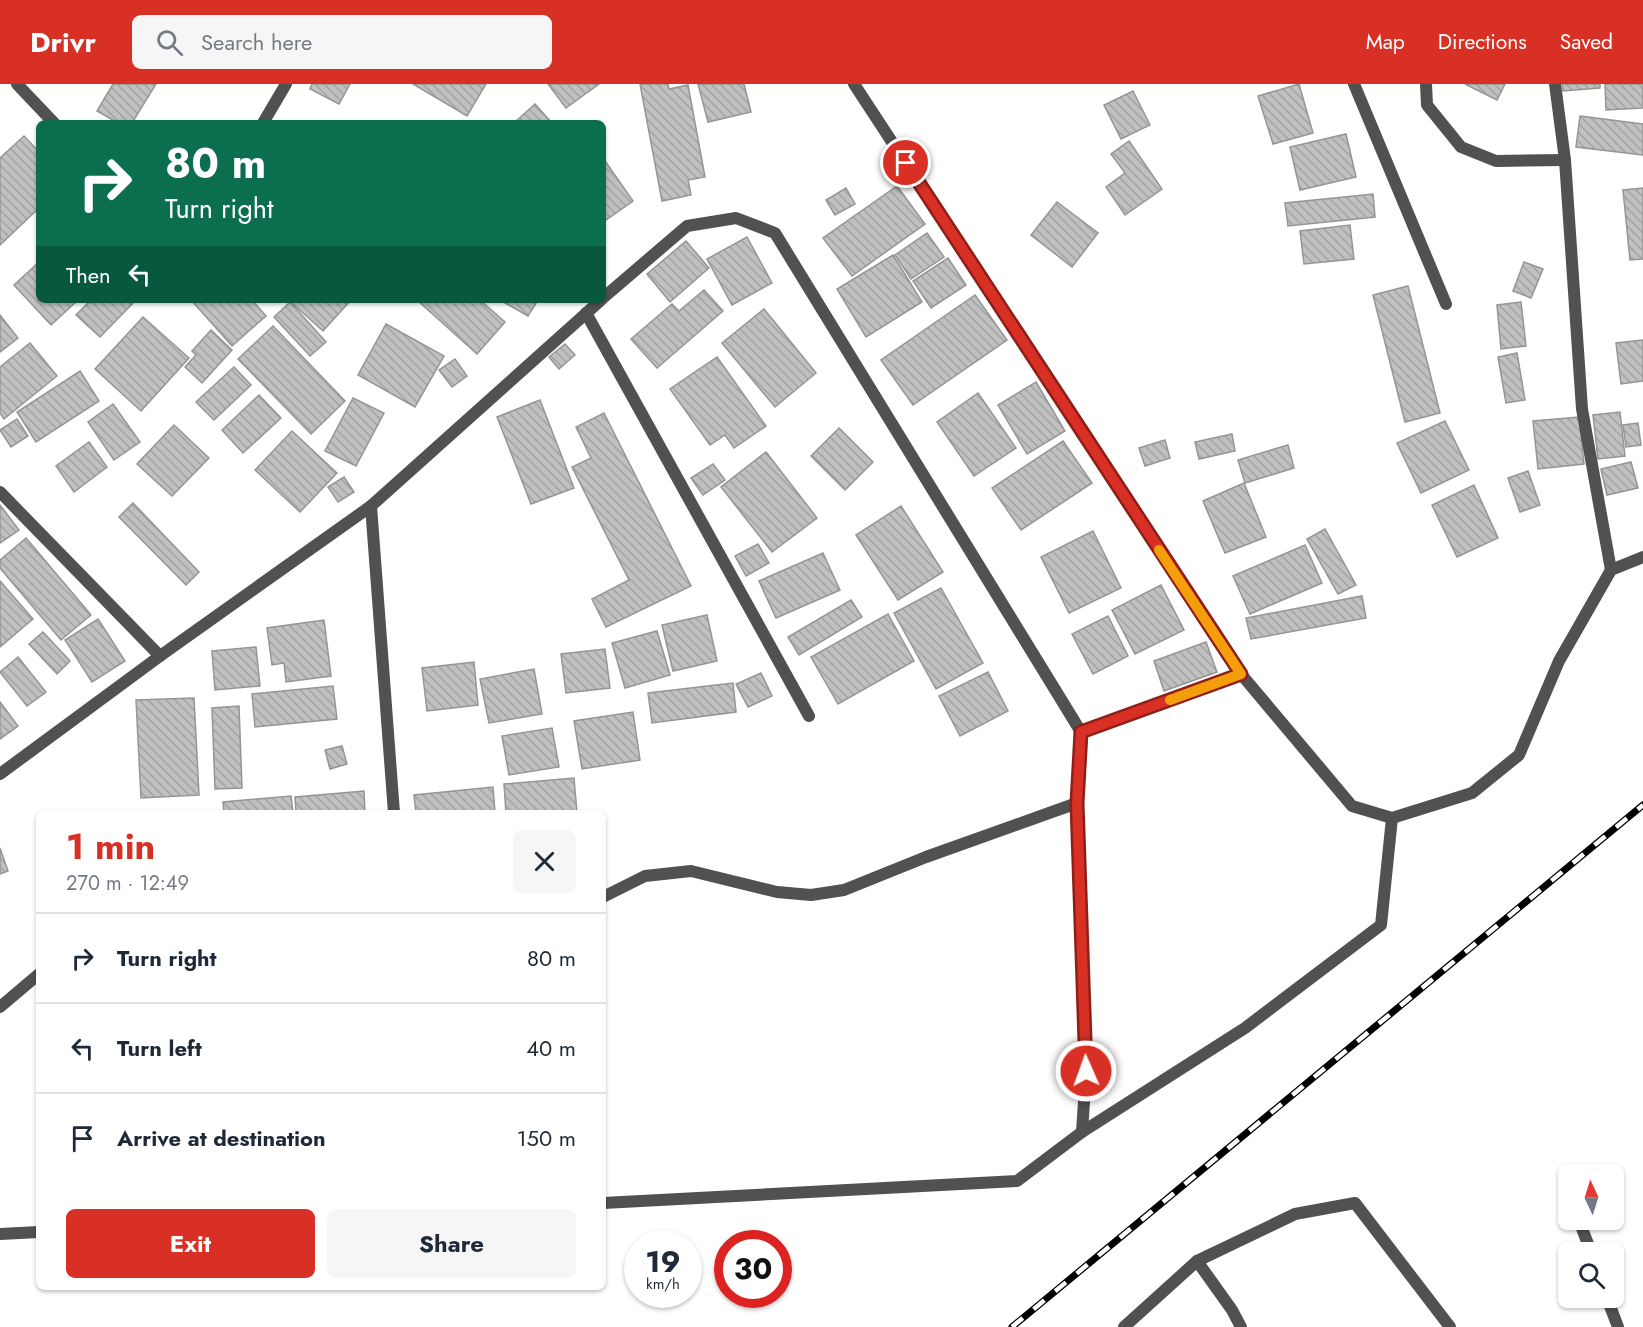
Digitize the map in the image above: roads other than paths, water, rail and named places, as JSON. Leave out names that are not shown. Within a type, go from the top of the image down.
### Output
[{"type":"street","points":[[17,84],[51,120]]},
{"type":"street","points":[[265,120],[286,84]]},
{"type":"street","points":[[854,84],[1241,674],[1352,806],[1392,818],[1472,792],[1519,755],[1559,661],[1611,570],[1643,557]]},
{"type":"street","points":[[1354,84],[1446,304]]},
{"type":"street","points":[[1426,84],[1427,105],[1461,147],[1496,160],[1565,160]]},
{"type":"street","points":[[1555,84],[1565,160],[1582,409],[1611,570]]},
{"type":"street","points":[[606,296],[687,226],[736,218],[775,233],[1081,732],[1077,803],[1086,1071],[1082,1132]]},
{"type":"street","points":[[0,774],[160,656],[371,506],[597,303]]},
{"type":"street","points":[[586,313],[809,716]]},
{"type":"street","points":[[0,492],[160,656]]},
{"type":"street","points":[[371,506],[394,810]]},
{"type":"street","points":[[1081,732],[1241,674]]},
{"type":"street","points":[[606,896],[645,876],[691,871],[777,892],[811,895],[844,890],[926,857],[1077,803]]},
{"type":"street","points":[[606,1203],[1017,1181],[1082,1132],[1245,1028],[1380,925],[1392,818]]},
{"type":"street","points":[[0,1007],[36,977]]},
{"type":"street","points":[[1124,1327],[1197,1261],[1295,1214],[1354,1203],[1450,1327]]},
{"type":"street","points":[[0,1234],[36,1232]]},
{"type":"street","points":[[1197,1261],[1232,1310],[1241,1327]]},
{"type":"street","points":[[1611,1308],[1618,1327]]},
{"type":"railway","points":[[1012,1327],[1643,805]]}]
